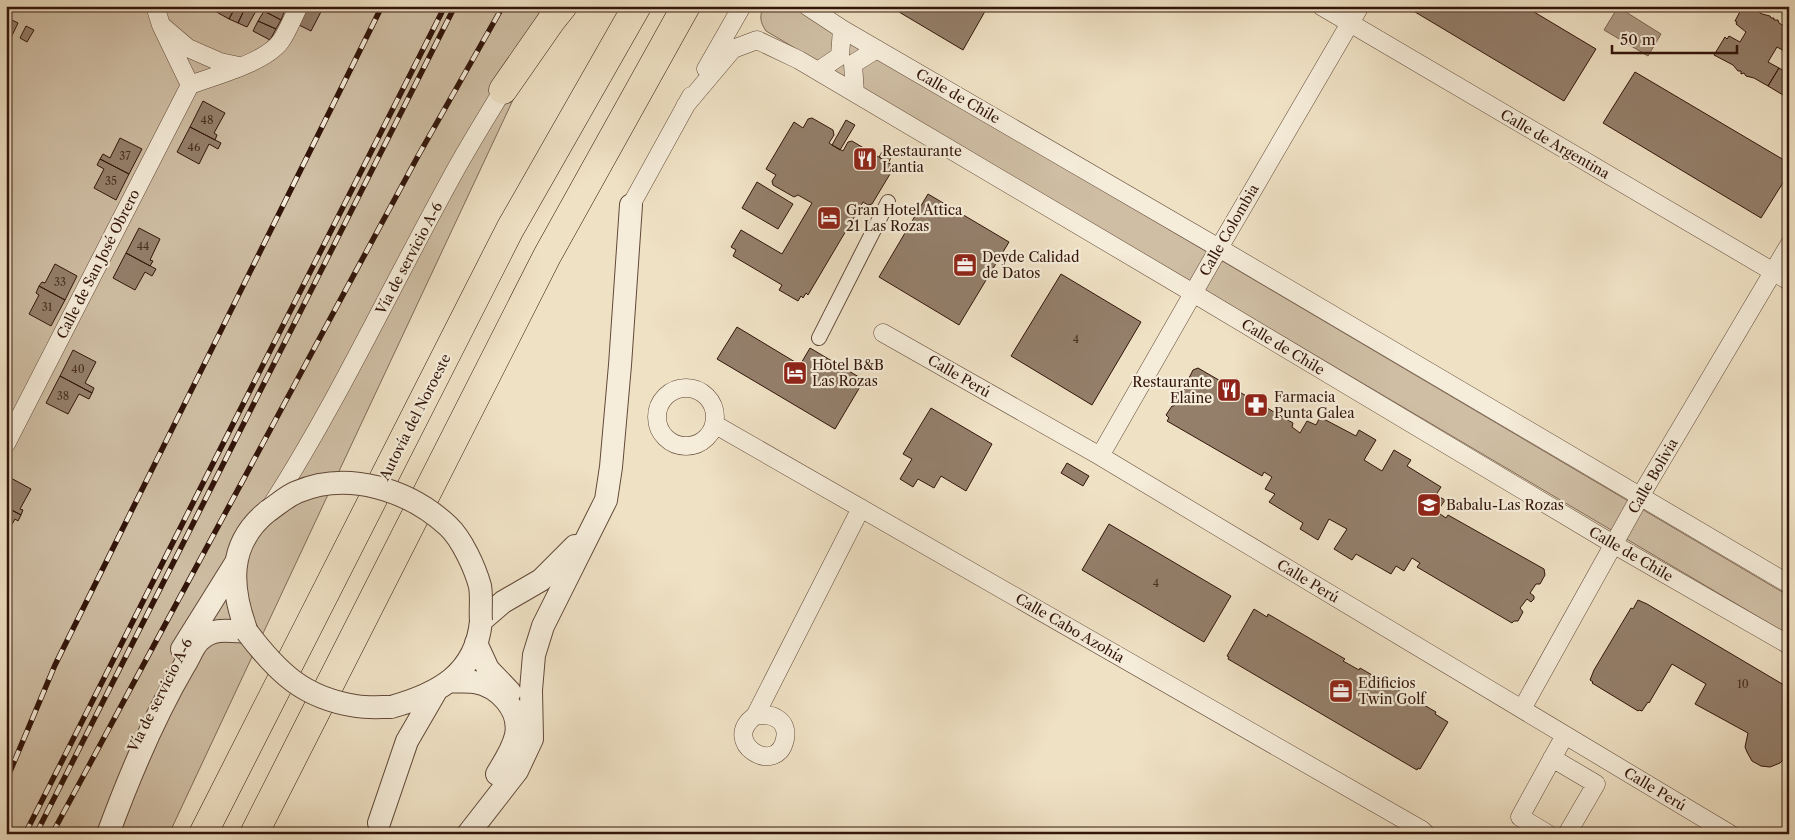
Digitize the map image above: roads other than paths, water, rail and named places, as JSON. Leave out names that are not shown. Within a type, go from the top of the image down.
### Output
[{"type":"highway","points":[[503,90],[550,21],[563,6]]},
{"type":"highway","name":"Autovía del Noroeste","points":[[203,834],[510,230],[637,6]]},
{"type":"highway","points":[[255,831],[547,256],[686,6]]},
{"type":"street","points":[[155,6],[161,25],[190,85],[260,59],[281,41],[299,6]]},
{"type":"street","name":"Vía de servicio A-6","points":[[268,511],[298,464],[335,399],[450,179],[550,6]]},
{"type":"street","points":[[473,827],[517,771],[532,740],[531,690],[534,655],[547,618],[606,500],[611,467],[631,205],[742,6]]},
{"type":"street","name":"Calle de Chile","points":[[807,6],[842,29],[1641,495],[1789,584]]},
{"type":"street","name":"Calle de Argentina","points":[[1321,6],[1789,281]]},
{"type":"street","name":"Calle Colombia","points":[[1100,456],[1360,6]]},
{"type":"street","points":[[161,25],[188,48],[220,62],[239,66]]},
{"type":"street","points":[[818,71],[840,56],[842,29]]},
{"type":"street","name":"Calle de Chile","points":[[685,106],[733,49],[757,40],[818,71],[1613,544],[1789,645]]},
{"type":"street","points":[[855,93],[853,64],[877,49]]},
{"type":"street","name":"Calle de San José Obrero","points":[[6,444],[190,85]]},
{"type":"street","points":[[819,338],[888,202]]},
{"type":"street","name":"Calle Bolivia","points":[[1522,709],[1641,495],[1789,245]]},
{"type":"street","name":"Calle Perú","points":[[883,333],[1100,456],[1730,834]]},
{"type":"street","name":"Calle Cabo Azohía","points":[[714,424],[1426,834]]},
{"type":"street","points":[[376,828],[407,741],[443,686],[466,664],[476,643],[480,632],[480,587],[468,555],[450,527],[424,507],[394,492],[361,483],[328,483],[296,492],[268,511],[251,528],[239,551],[236,563],[235,586],[239,610],[247,632],[268,659],[294,682],[324,699],[358,706],[391,707],[415,701],[443,686],[474,682],[495,690],[509,704],[515,718],[516,734],[506,758],[471,815],[456,834]]},
{"type":"street","points":[[755,716],[861,508]]},
{"type":"street","points":[[480,621],[504,602],[541,580],[565,557],[595,522]]},
{"type":"street","name":"Vía de servicio A-6","points":[[98,834],[140,728],[179,653],[236,563]]},
{"type":"street","name":"Vía de servicio A-6","points":[[108,834],[127,782],[154,724],[176,680],[200,640],[216,630],[247,632]]},
{"type":"street","points":[[473,827],[516,757],[525,732],[523,714],[517,699],[488,669],[476,643]]},
{"type":"street","points":[[1548,834],[1520,817],[1565,734]]},
{"type":"street","points":[[1573,770],[1585,747]]},
{"type":"street","points":[[1552,758],[1596,784],[1568,834]]},
{"type":"railway","points":[[6,781],[55,665],[382,6]]},
{"type":"railway","points":[[25,834],[445,6]]},
{"type":"railway","points":[[36,834],[455,6]]},
{"type":"railway","points":[[52,834],[418,156],[503,6]]},
{"type":"place","name":"Restaurante Lantia","points":[[865,159]]},
{"type":"place","name":"Gran Hotel Attica 21 Las Rozas","points":[[829,218]]},
{"type":"place","name":"Deyde Calidad de Datos","points":[[965,265]]},
{"type":"place","name":"Hotel B&B Las Rozas","points":[[795,373]]},
{"type":"place","name":"Restaurante Elaine","points":[[1229,390]]},
{"type":"place","name":"Farmacia Punta Galea","points":[[1256,405]]},
{"type":"place","name":"Babalu-Las Rozas","points":[[1429,505]]},
{"type":"place","name":"Edificios Twin Golf","points":[[1341,691]]}]
